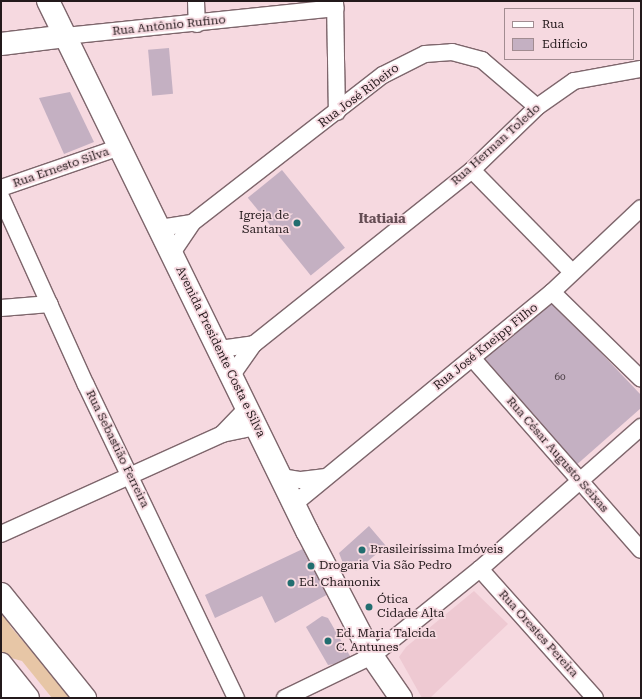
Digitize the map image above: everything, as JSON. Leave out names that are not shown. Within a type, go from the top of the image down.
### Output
[{"type":"main road","name":"Avenida Presidente Costa e Silva","points":[[48,1],[220,349],[294,504],[372,656],[400,698]]},
{"type":"main road","name":"Rua Antônio Rufino","points":[[1,44],[66,36]]},
{"type":"main road","points":[[3,599],[85,698]]},
{"type":"main road","points":[[1,664],[28,698]]},
{"type":"street","points":[[196,1],[197,24]]},
{"type":"street","name":"Rua Antônio Rufino","points":[[66,36],[197,24],[336,4]]},
{"type":"street","points":[[336,4],[337,112]]},
{"type":"street","name":"Rua José Ribeiro","points":[[172,253],[192,223],[403,63],[425,54],[452,52],[482,60],[537,107]]},
{"type":"street","name":"Rua Herman Toledo","points":[[232,375],[254,344],[472,170],[537,107],[574,81],[641,69]]},
{"type":"street","name":"Rua Ernesto Silva","points":[[1,188],[120,147]]},
{"type":"street","points":[[472,170],[571,271]]},
{"type":"street","name":"Rua Sebastião Ferreira","points":[[1,197],[130,475],[236,698]]},
{"type":"street","name":"Rua José Kneipp Filho","points":[[294,504],[324,476],[474,359],[552,292],[571,271],[641,208]]},
{"type":"street","name":"Rua José Ribeiro","points":[[160,228],[192,223]]},
{"type":"street","points":[[552,292],[641,379]]},
{"type":"street","points":[[1,308],[50,304]]},
{"type":"street","points":[[220,349],[254,344]]},
{"type":"street","name":"Rua César Augusto Seixas","points":[[474,359],[641,550]]},
{"type":"street","points":[[222,434],[247,408]]},
{"type":"street","points":[[1,534],[222,434],[256,427]]},
{"type":"street","points":[[285,698],[372,656],[480,569],[641,427]]},
{"type":"street","name":"Rua José Kneipp Filho","points":[[281,477],[302,480],[324,476]]},
{"type":"street","name":"Rua Orestes Pereira","points":[[480,569],[595,698]]},
{"type":"street","points":[[1,687],[10,698]]},
{"type":"shaded area","points":[[474,591],[508,624],[430,698],[422,698],[399,657],[406,647]]},
{"type":"shaded area","points":[[1,615],[13,623],[10,626],[72,698],[52,698],[22,661],[4,656],[1,651]]},
{"type":"building","points":[[169,48],[173,94],[152,96],[148,50]]},
{"type":"building","points":[[70,92],[94,142],[64,154],[39,98]]},
{"type":"building","name":"Igreja de Santana","points":[[282,170],[345,248],[311,275],[248,198]]},
{"type":"building","points":[[550,299],[641,395],[641,408],[574,467],[481,359]]},
{"type":"building","name":"Brasileiríssima Imóveis","points":[[369,526],[386,546],[356,571],[353,568],[346,571],[339,553]]},
{"type":"building","name":"Ed. Chamonix","points":[[309,546],[332,592],[275,623],[262,596],[215,618],[205,595]]},
{"type":"building","name":"Ed. Maria Talcida C. Antunes","points":[[322,616],[328,618],[350,656],[348,662],[328,665],[306,627]]},
{"type":"place","name":"Igreja de Santana","points":[[297,223]]},
{"type":"place","name":"Brasileiríssima Imóveis","points":[[362,550]]},
{"type":"place","name":"Drogaria Via São Pedro","points":[[311,566]]},
{"type":"place","name":"Ed. Chamonix","points":[[291,583]]},
{"type":"place","name":"Ótica Cidade Alta","points":[[369,607]]},
{"type":"place","name":"Ed. Maria Talcida C. Antunes","points":[[328,641]]},
{"type":"district","name":"Itatiaia","points":[[382,219]]}]
